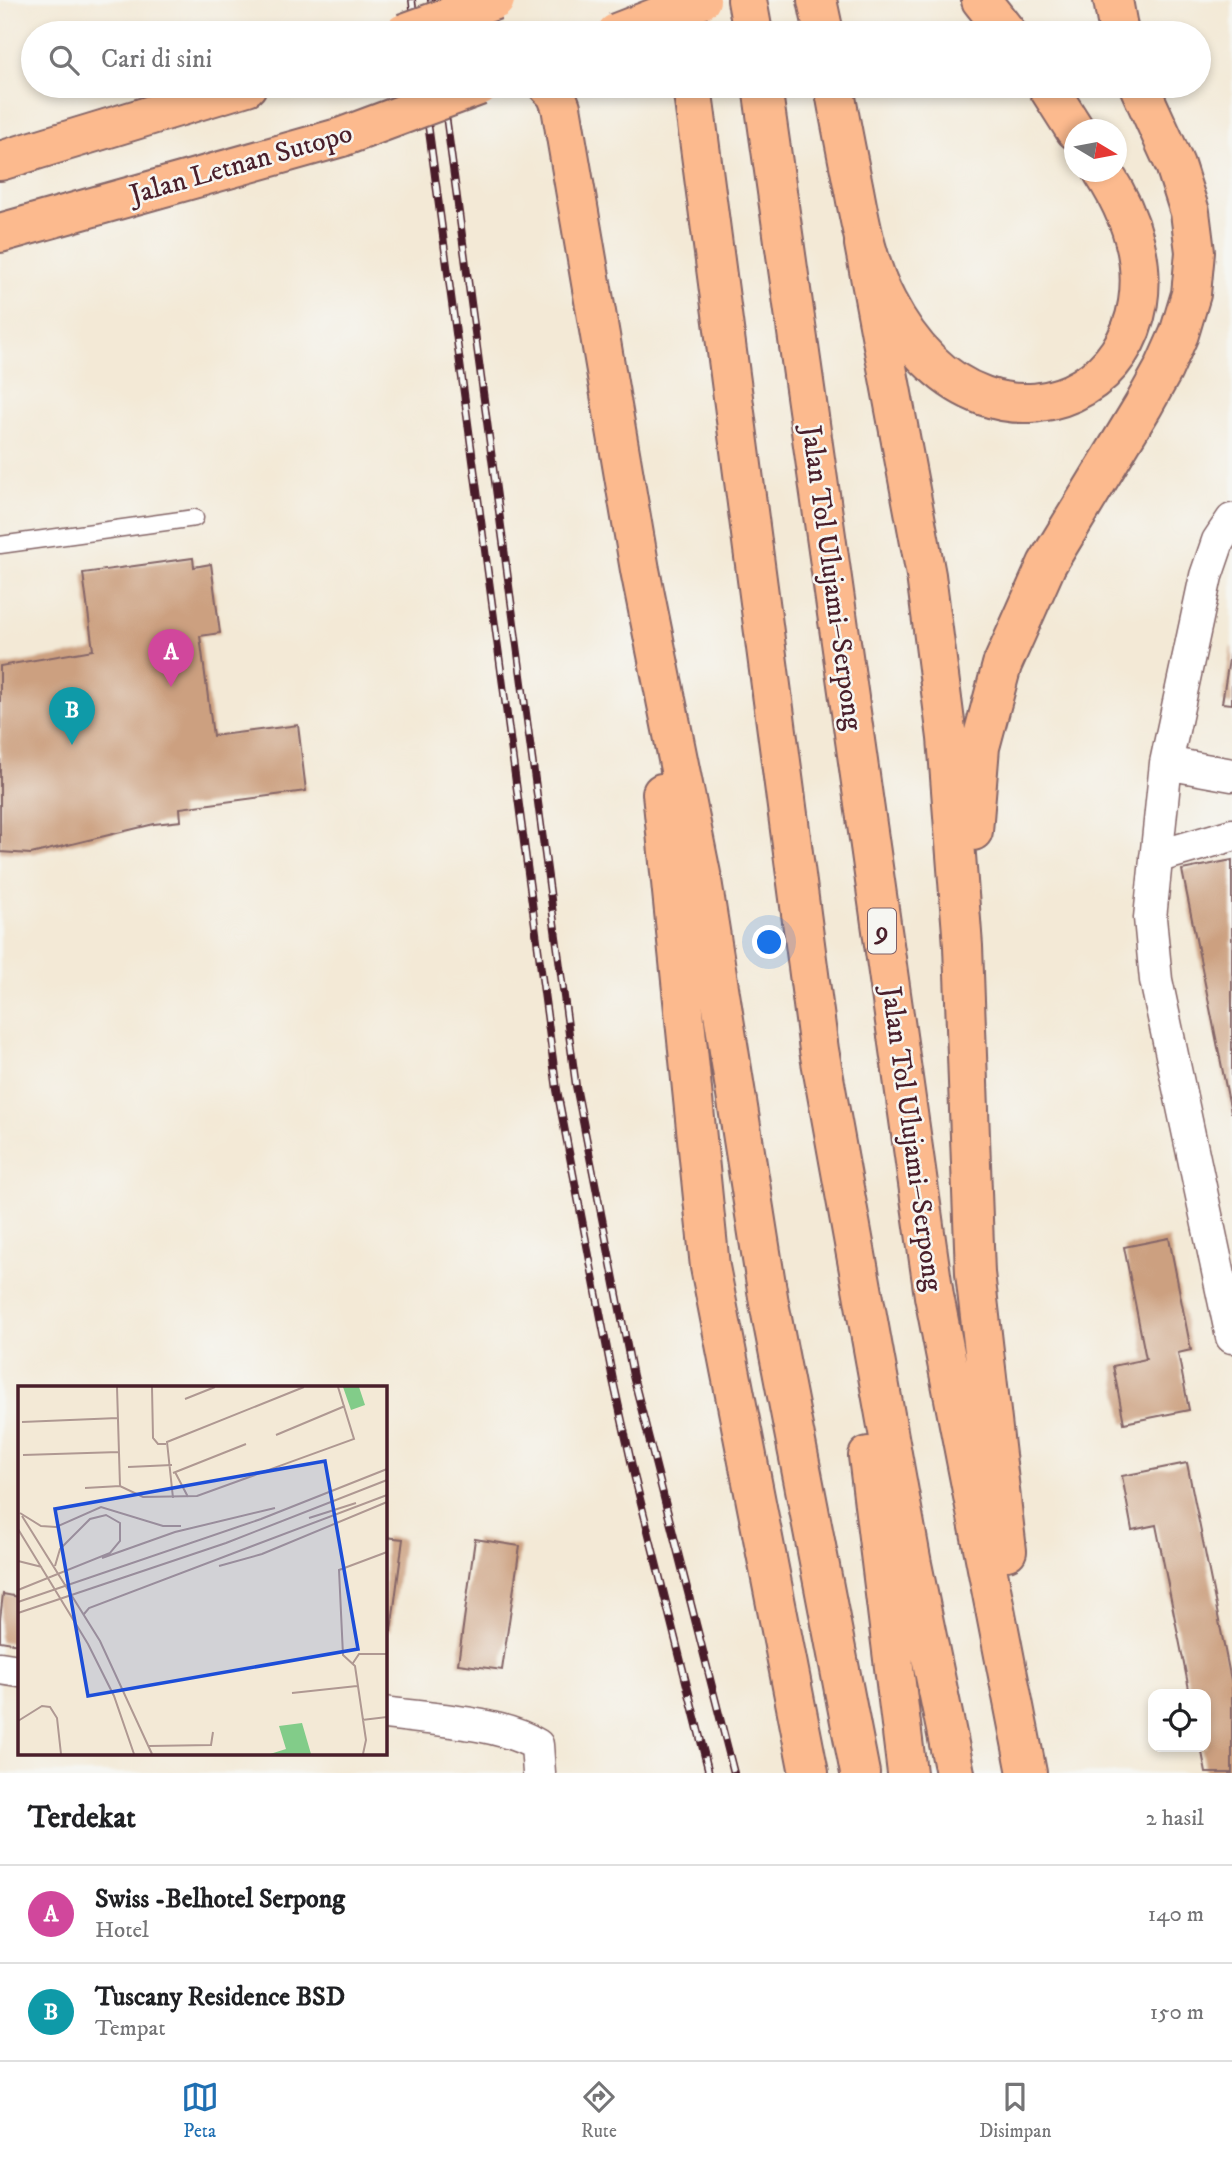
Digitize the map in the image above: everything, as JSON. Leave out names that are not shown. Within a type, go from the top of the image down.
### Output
[{"type":"main road","points":[[437,21],[495,0]]},
{"type":"main road","points":[[677,0],[681,21]]},
{"type":"main road","points":[[647,21],[701,0]]},
{"type":"main road","points":[[747,0],[751,21]]},
{"type":"main road","points":[[817,0],[821,21]]},
{"type":"main road","points":[[981,0],[998,21]]},
{"type":"main road","points":[[1114,0],[1117,21]]},
{"type":"main road","points":[[0,161],[207,98]]},
{"type":"main road","name":"Jalan Letnan Sutopo","points":[[0,233],[342,136],[446,98]]},
{"type":"main road","points":[[558,98],[640,570],[701,874],[769,1303],[858,1764]]},
{"type":"main road","points":[[694,98],[819,1050],[907,1773]]},
{"type":"main road","name":"Jalan Tol Ulujami–Serpong","points":[[764,98],[934,1296],[1027,1773]]},
{"type":"main road","points":[[836,98],[926,575],[947,738],[963,946],[975,1273],[1033,1773]]},
{"type":"main road","points":[[1055,98],[1069,119]]},
{"type":"main road","points":[[963,946],[980,747],[1002,665],[1047,564],[1163,370],[1180,334],[1191,294],[1195,252],[1190,212],[1175,165],[1144,98]]},
{"type":"main road","points":[[864,244],[886,301],[928,362],[952,380],[980,394],[1009,402],[1039,404],[1065,397],[1087,385],[1107,368],[1125,343],[1134,319],[1139,294],[1135,239],[1108,182]]},
{"type":"main road","points":[[640,570],[710,1267],[809,1773]]},
{"type":"main road","points":[[819,1050],[912,1564],[955,1773]]},
{"type":"street","points":[[1232,520],[1218,541],[1206,576],[1166,763],[1150,918],[1156,980],[1232,1337]]},
{"type":"street","points":[[1166,763],[1232,775]]},
{"type":"street","points":[[1156,857],[1232,835]]},
{"type":"street","points":[[0,1668],[18,1671]]},
{"type":"street","points":[[387,1713],[488,1727],[524,1737],[537,1745],[539,1773]]},
{"type":"lane","points":[[0,545],[195,518]]},
{"type":"building","points":[[193,558],[194,567],[211,564],[220,633],[200,636],[213,736],[298,725],[306,791],[180,808],[181,821],[154,824],[31,854],[0,852],[0,666],[93,650],[83,573]]},
{"type":"building","points":[[1232,647],[1232,704],[1222,703]]},
{"type":"building","points":[[1232,860],[1232,1112],[1231,1112],[1182,870]]},
{"type":"building","points":[[1169,1238],[1191,1350],[1178,1353],[1189,1410],[1124,1423],[1113,1366],[1146,1359],[1124,1247]]},
{"type":"building","points":[[1187,1463],[1232,1685],[1232,1773],[1206,1773],[1202,1752],[1211,1752],[1211,1689],[1189,1689],[1156,1525],[1132,1530],[1122,1476]]},
{"type":"building","points":[[387,1537],[403,1539],[391,1631],[387,1630]]},
{"type":"building","points":[[475,1539],[520,1546],[502,1670],[458,1664]]},
{"type":"building","points":[[3,1594],[18,1597],[18,1644],[0,1641]]},
{"type":"railway","points":[[412,0],[415,21]]},
{"type":"railway","points":[[431,0],[434,21]]},
{"type":"railway","points":[[425,98],[557,1090],[634,1475],[709,1773]]},
{"type":"railway","points":[[444,98],[576,1086],[633,1376],[734,1773]]},
{"type":"place","name":"Swiss -Belhotel Serpong","points":[[171,687]]},
{"type":"place","name":"Tuscany Residence BSD","points":[[72,745]]}]
